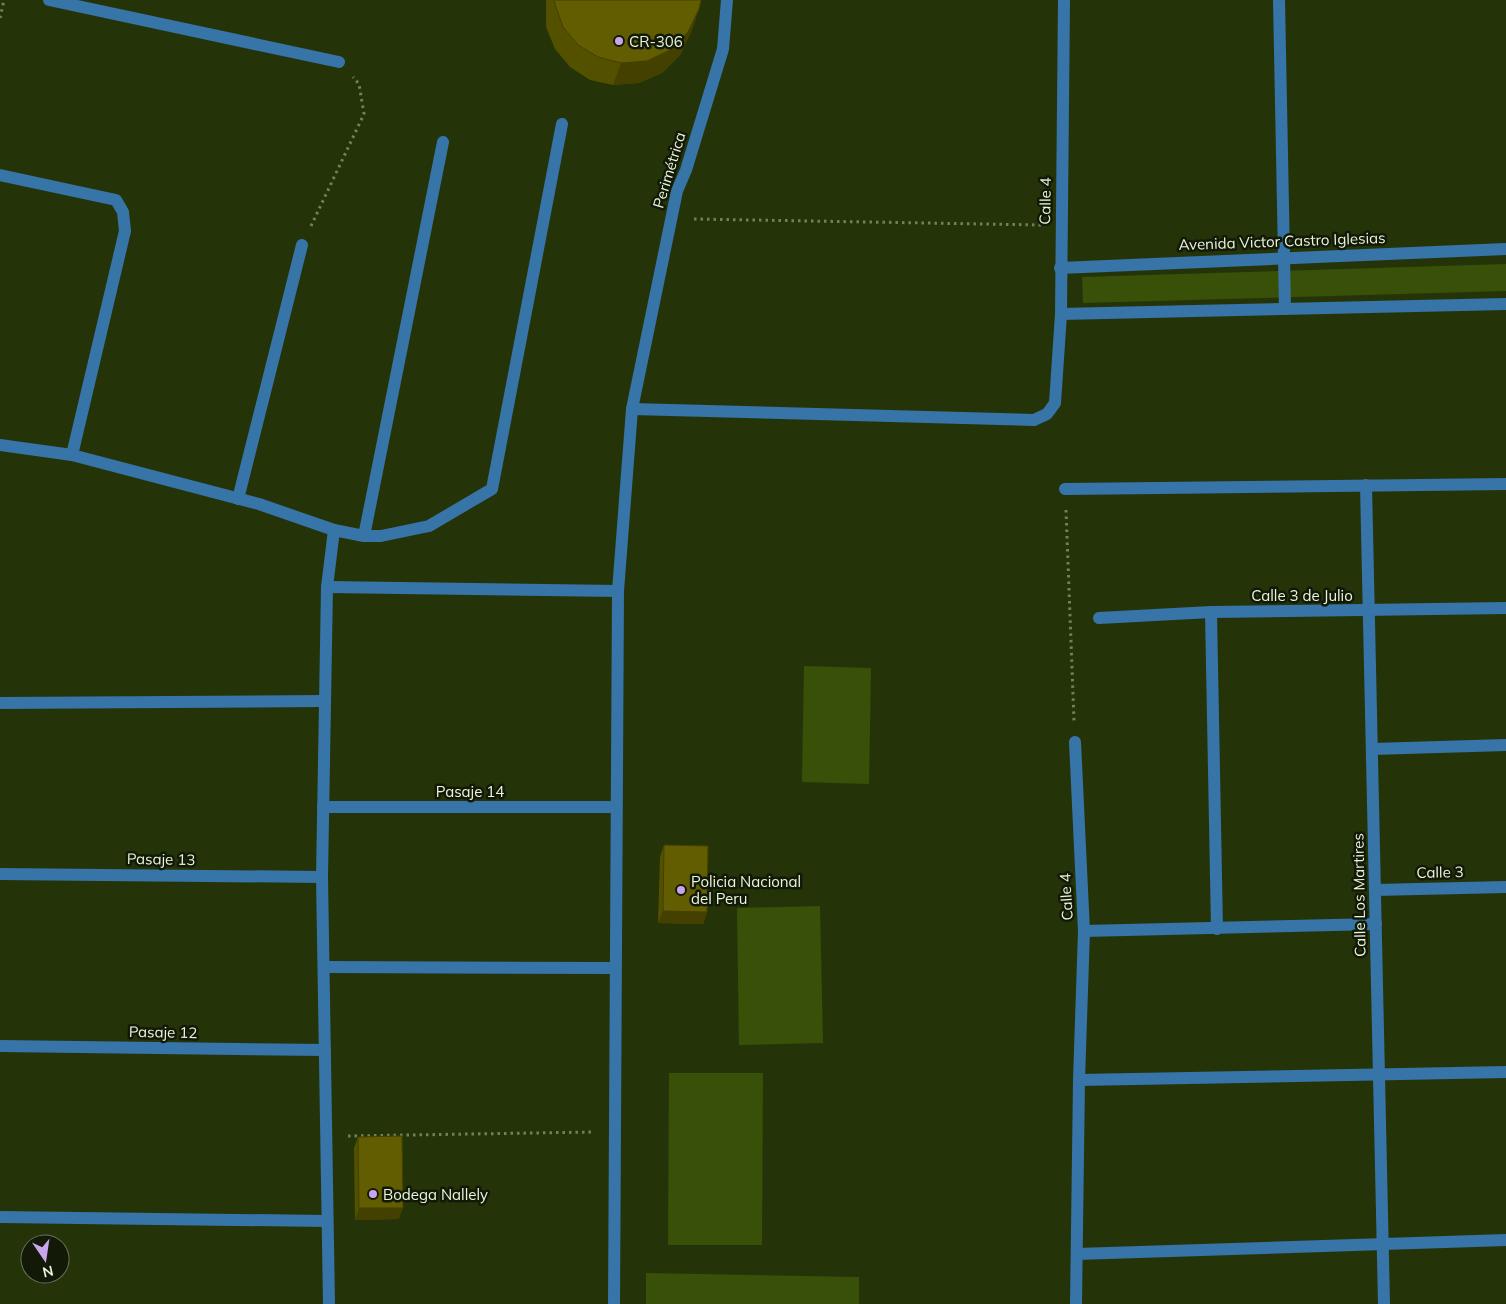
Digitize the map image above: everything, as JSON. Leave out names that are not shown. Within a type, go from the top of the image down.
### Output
[{"type":"street","points":[[49,0],[340,62]]},
{"type":"street","name":"Perimétrica","points":[[614,1304],[618,591],[632,408],[677,191],[686,170],[723,49],[727,0]]},
{"type":"street","name":"Calle 4","points":[[632,408],[1034,420],[1047,414],[1055,403],[1061,314],[1064,0]]},
{"type":"street","points":[[1279,0],[1285,309]]},
{"type":"street","points":[[0,445],[72,455],[238,498],[334,530],[364,536],[381,536],[429,526],[492,489],[562,124]]},
{"type":"street","points":[[364,536],[443,142]]},
{"type":"street","points":[[0,175],[116,200],[123,212],[125,231],[72,455]]},
{"type":"street","points":[[238,498],[302,245]]},
{"type":"street","name":"Avenida Victor Castro Iglesias","points":[[1060,268],[1506,249]]},
{"type":"street","points":[[1061,314],[1506,304]]},
{"type":"street","points":[[1065,488],[1506,484]]},
{"type":"street","name":"Calle Los Martires","points":[[1366,486],[1384,1304]]},
{"type":"street","points":[[329,1304],[326,1221],[322,877],[327,587],[334,530]]},
{"type":"street","points":[[327,587],[618,591]]},
{"type":"street","name":"Calle 3 de Julio","points":[[1099,618],[1211,612],[1506,608]]},
{"type":"street","points":[[1211,612],[1217,929]]},
{"type":"street","points":[[0,703],[324,701]]},
{"type":"street","name":"Calle 4","points":[[1075,742],[1084,931],[1078,1080],[1076,1304]]},
{"type":"street","points":[[1372,749],[1506,744]]},
{"type":"street","name":"Pasaje 14","points":[[323,807],[616,807]]},
{"type":"street","name":"Pasaje 13","points":[[0,874],[322,877]]},
{"type":"street","name":"Calle 3","points":[[1375,890],[1506,887]]},
{"type":"street","points":[[1084,931],[1376,924]]},
{"type":"street","points":[[324,967],[615,968]]},
{"type":"street","name":"Pasaje 12","points":[[0,1046],[325,1050]]},
{"type":"street","points":[[1078,1080],[1506,1072]]},
{"type":"street","points":[[0,1217],[326,1221]]},
{"type":"street","points":[[1077,1254],[1506,1240]]},
{"type":"path","points":[[0,18],[4,0]]},
{"type":"path","points":[[302,245],[364,114],[359,84],[340,62]]},
{"type":"path","points":[[671,219],[1061,225]]},
{"type":"path","points":[[1065,488],[1075,742]]},
{"type":"path","points":[[326,1137],[615,1132]]},
{"type":"green space","points":[[1506,264],[1506,291],[1083,303],[1082,277]]},
{"type":"green space","points":[[804,666],[871,668],[869,784],[802,782]]},
{"type":"green space","points":[[820,906],[823,1043],[739,1045],[737,908]]},
{"type":"green space","points":[[669,1073],[763,1073],[762,1245],[668,1245]]},
{"type":"green space","points":[[646,1273],[859,1277],[859,1304],[646,1304]]},
{"type":"building","name":"CR-306","points":[[554,0],[701,0],[699,9],[688,32],[670,50],[647,61],[621,63],[598,57],[578,45],[563,27]]},
{"type":"building","name":"Policia Nacional del Peru","points":[[664,845],[708,846],[707,912],[663,911]]},
{"type":"building","points":[[402,1136],[403,1208],[359,1208],[358,1137]]},
{"type":"place","name":"CR-306","points":[[619,41]]},
{"type":"place","name":"Policia Nacional del Peru","points":[[681,890]]},
{"type":"place","name":"Bodega Nallely","points":[[373,1194]]}]
